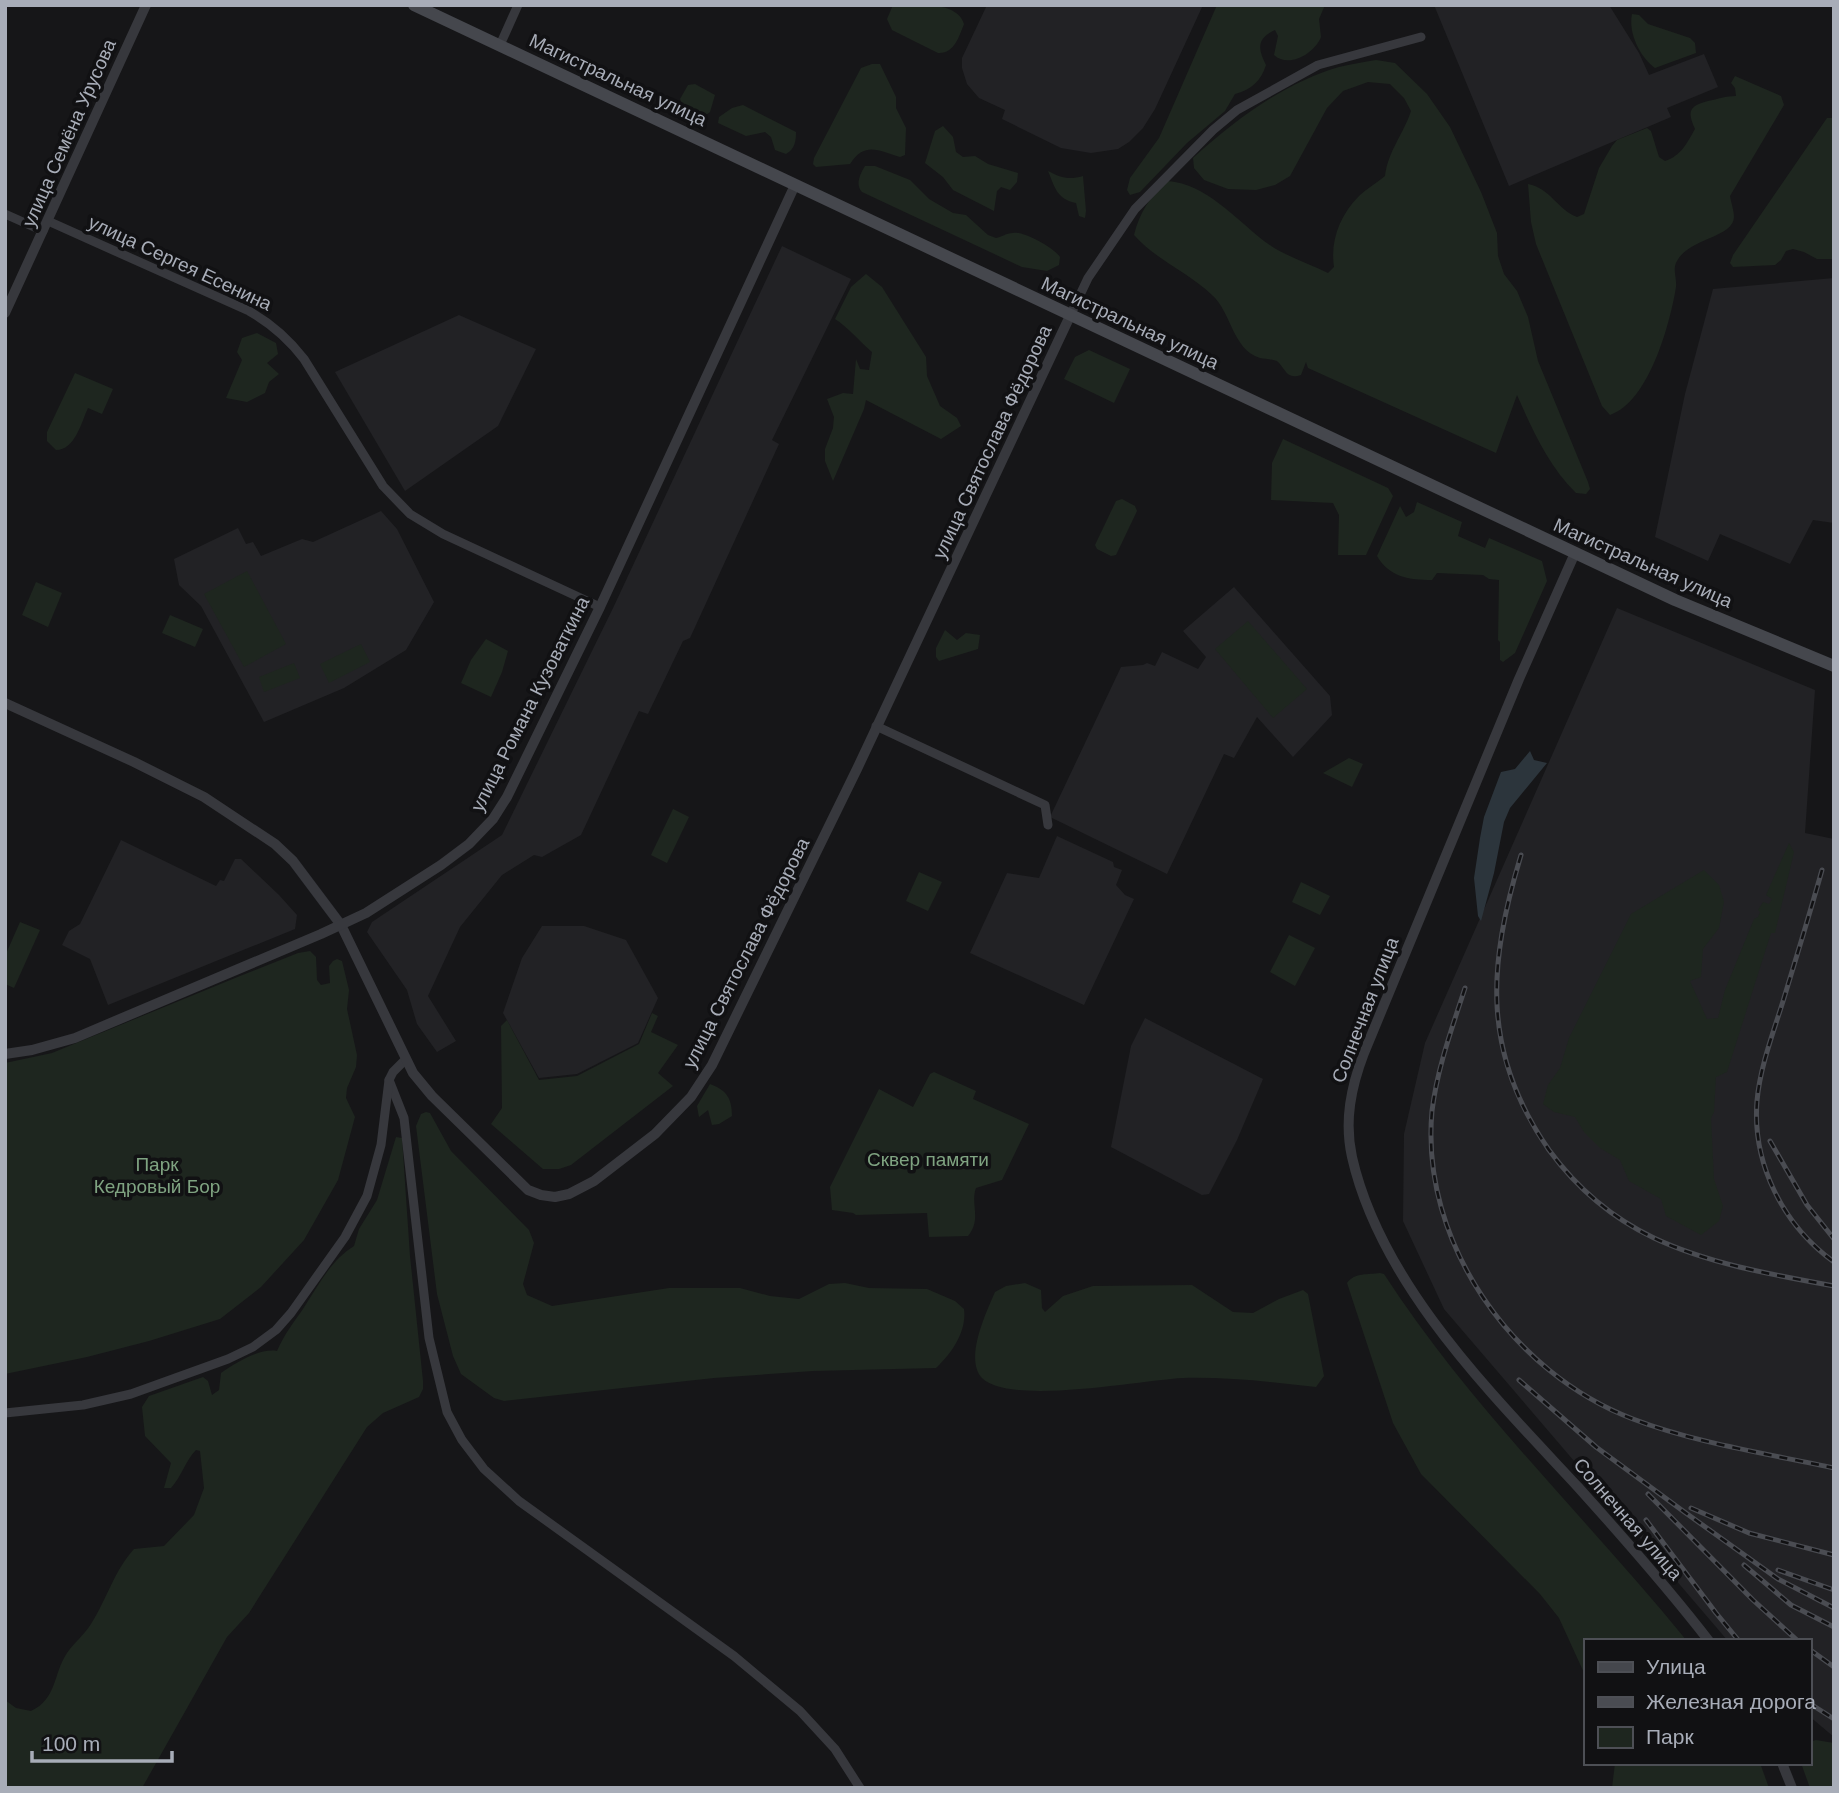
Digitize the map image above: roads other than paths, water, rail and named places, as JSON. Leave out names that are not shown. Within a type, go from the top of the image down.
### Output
[{"type":"main road","name":"Магистральная улица","points":[[414,5],[1675,600],[1834,666]]},
{"type":"street","name":"улица Семёна Урусова","points":[[5,313],[146,5]]},
{"type":"street","points":[[500,46],[518,5]]},
{"type":"street","points":[[1070,316],[1093,270],[1135,209],[1213,130],[1237,110],[1318,65],[1421,37]]},
{"type":"street","name":"улица Романа Кузоваткина","points":[[5,1054],[32,1050],[75,1038],[341,925],[377,906],[441,865],[469,844],[494,818],[518,775],[600,607],[795,185]]},
{"type":"street","name":"улица Сергея Есенина","points":[[5,214],[46,226],[249,311],[272,325],[289,339],[304,359],[383,486],[404,510],[443,534],[600,607]]},
{"type":"street","name":"улица Святослава Фёдорова","points":[[5,703],[204,797],[275,844],[293,861],[341,925],[405,1060],[432,1096],[528,1190],[541,1195],[569,1194],[594,1181],[655,1134],[691,1097],[703,1080],[773,944],[1070,316]]},
{"type":"street","name":"Солнечная улица","points":[[1575,553],[1514,689],[1364,1053],[1351,1096],[1349,1137],[1358,1177],[1380,1231],[1405,1278],[1429,1313],[1519,1422],[1618,1531],[1707,1639]]},
{"type":"street","points":[[876,726],[1045,805],[1048,825]]},
{"type":"street","points":[[5,1413],[83,1405],[131,1394],[228,1359],[253,1347],[276,1330],[345,1237],[367,1196],[382,1145],[389,1080],[405,1060]]},
{"type":"street","points":[[389,1080],[404,1118],[429,1338],[447,1412],[462,1440],[484,1469],[519,1501],[734,1656],[790,1703],[835,1749],[860,1788]]},
{"type":"street","points":[[1784,1765],[1792,1788]]},
{"type":"railway","points":[[1521,855],[1502,934],[1497,971],[1497,1007],[1511,1078],[1527,1114],[1549,1150],[1571,1177],[1609,1211],[1654,1238],[1719,1262],[1834,1286]]},
{"type":"railway","points":[[1822,870],[1764,1062],[1757,1101],[1757,1124],[1760,1148],[1774,1191],[1800,1230],[1834,1262]]},
{"type":"railway","points":[[1465,988],[1434,1095],[1432,1160],[1441,1208],[1458,1254],[1483,1297],[1513,1336],[1549,1370],[1589,1398],[1633,1419],[1681,1435],[1834,1468]]},
{"type":"railway","points":[[1770,1141],[1807,1205],[1834,1239]]},
{"type":"railway","points":[[1519,1380],[1596,1447],[1683,1511],[1778,1579],[1834,1608]]},
{"type":"railway","points":[[1648,1494],[1753,1600],[1796,1639]]},
{"type":"railway","points":[[1691,1508],[1749,1533],[1834,1555]]},
{"type":"railway","points":[[1646,1520],[1737,1639]]},
{"type":"railway","points":[[1744,1565],[1791,1605],[1834,1627]]},
{"type":"railway","points":[[1778,1570],[1834,1590]]},
{"type":"railway","points":[[1811,1650],[1834,1667]]},
{"type":"railway","points":[[1811,1704],[1834,1719]]},
{"type":"park label","name":"Сквер памяти","points":[[928,1159]]},
{"type":"park label","name":"Парк Кедровый Бор","points":[[157,1175]]}]
